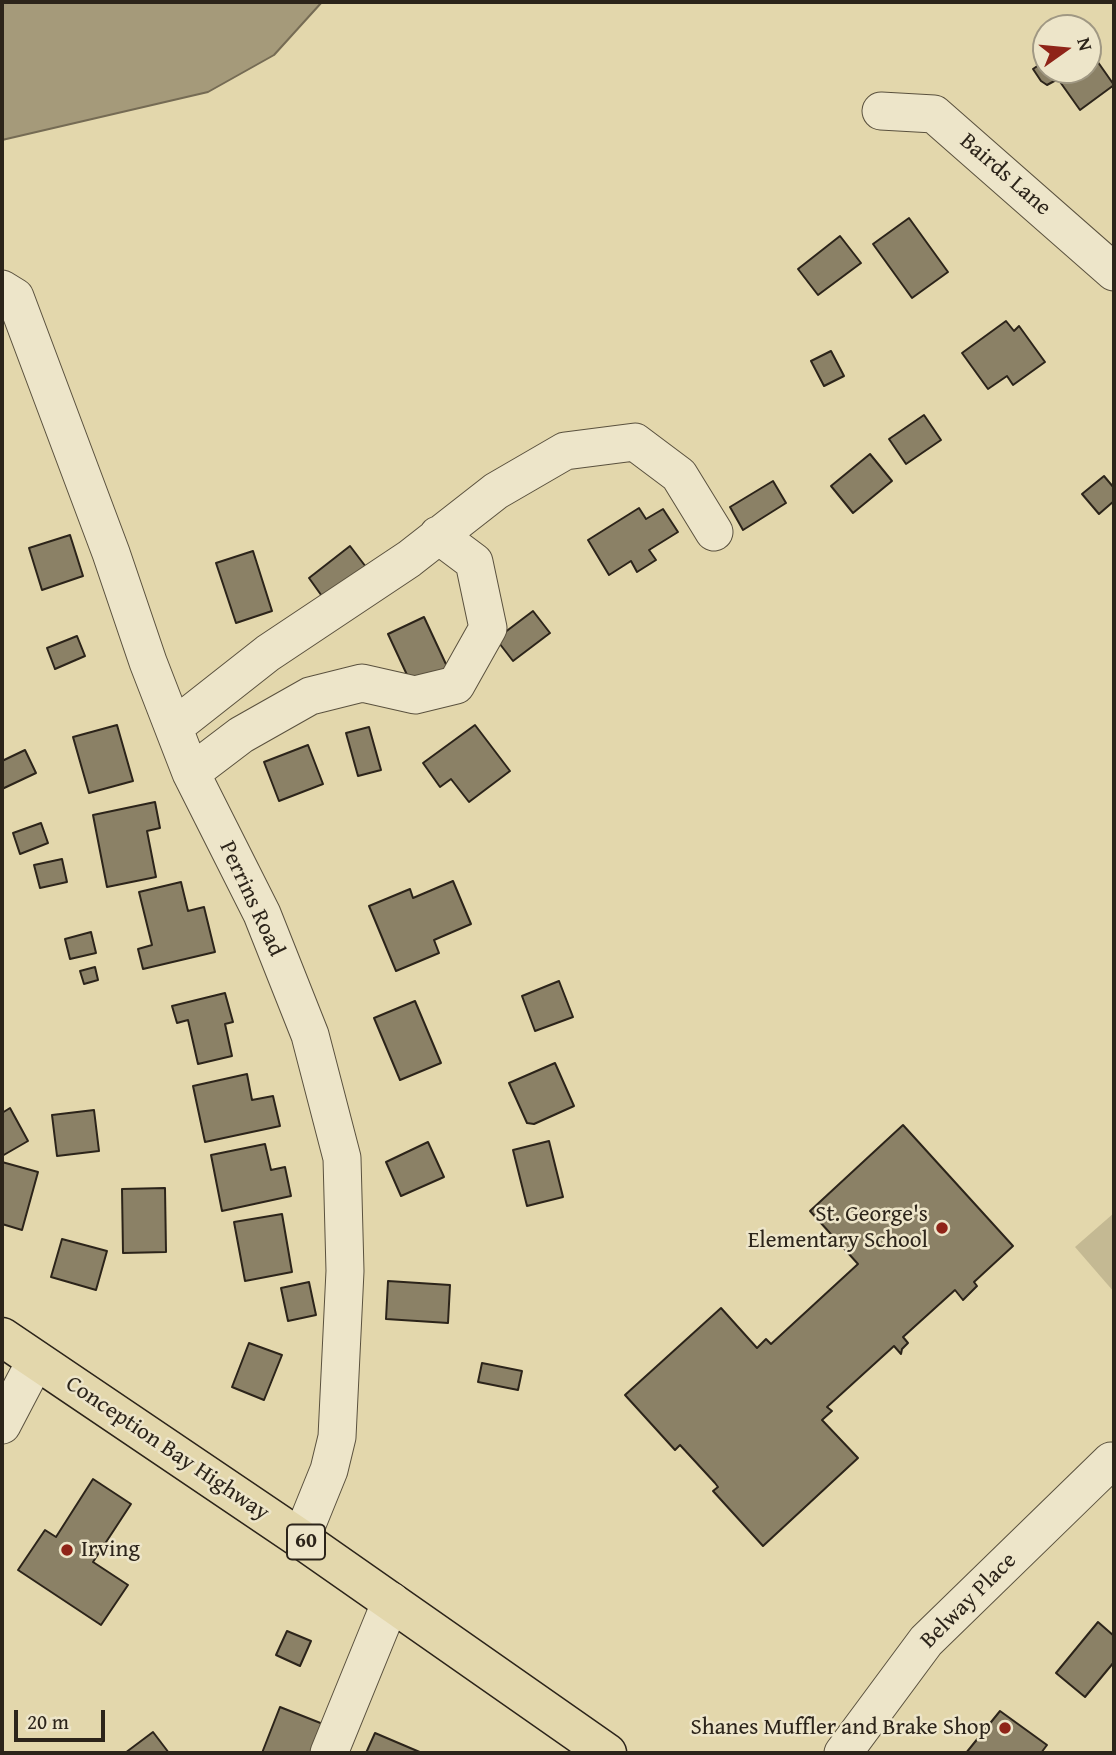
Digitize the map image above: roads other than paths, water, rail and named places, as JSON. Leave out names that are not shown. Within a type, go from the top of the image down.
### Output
[{"type":"main road","name":"Conception Bay Highway","points":[[2,1337],[301,1539],[607,1753]]},
{"type":"street","name":"Bairds Lane","points":[[881,111],[934,114],[1114,272]]},
{"type":"street","name":"Perrins Road","points":[[2,289],[15,297],[191,773],[262,914],[310,1035],[342,1158],[345,1271],[337,1437],[329,1470],[301,1539]]},
{"type":"street","points":[[174,727],[268,653],[409,559],[496,491],[565,451],[635,442],[679,475],[714,532]]},
{"type":"street","points":[[191,773],[241,735],[310,695],[362,683],[415,695],[456,685],[488,628],[474,562],[438,535]]},
{"type":"street","points":[[2,1425],[36,1360]]},
{"type":"street","name":"Belway Place","points":[[843,1753],[926,1641],[1111,1461]]},
{"type":"street","points":[[329,1753],[391,1601]]},
{"type":"place","name":"St. George's Elementary School","points":[[942,1228]]},
{"type":"place","name":"Irving","points":[[67,1550]]},
{"type":"place","name":"Shanes Muffler and Brake Shop","points":[[1005,1728]]}]
